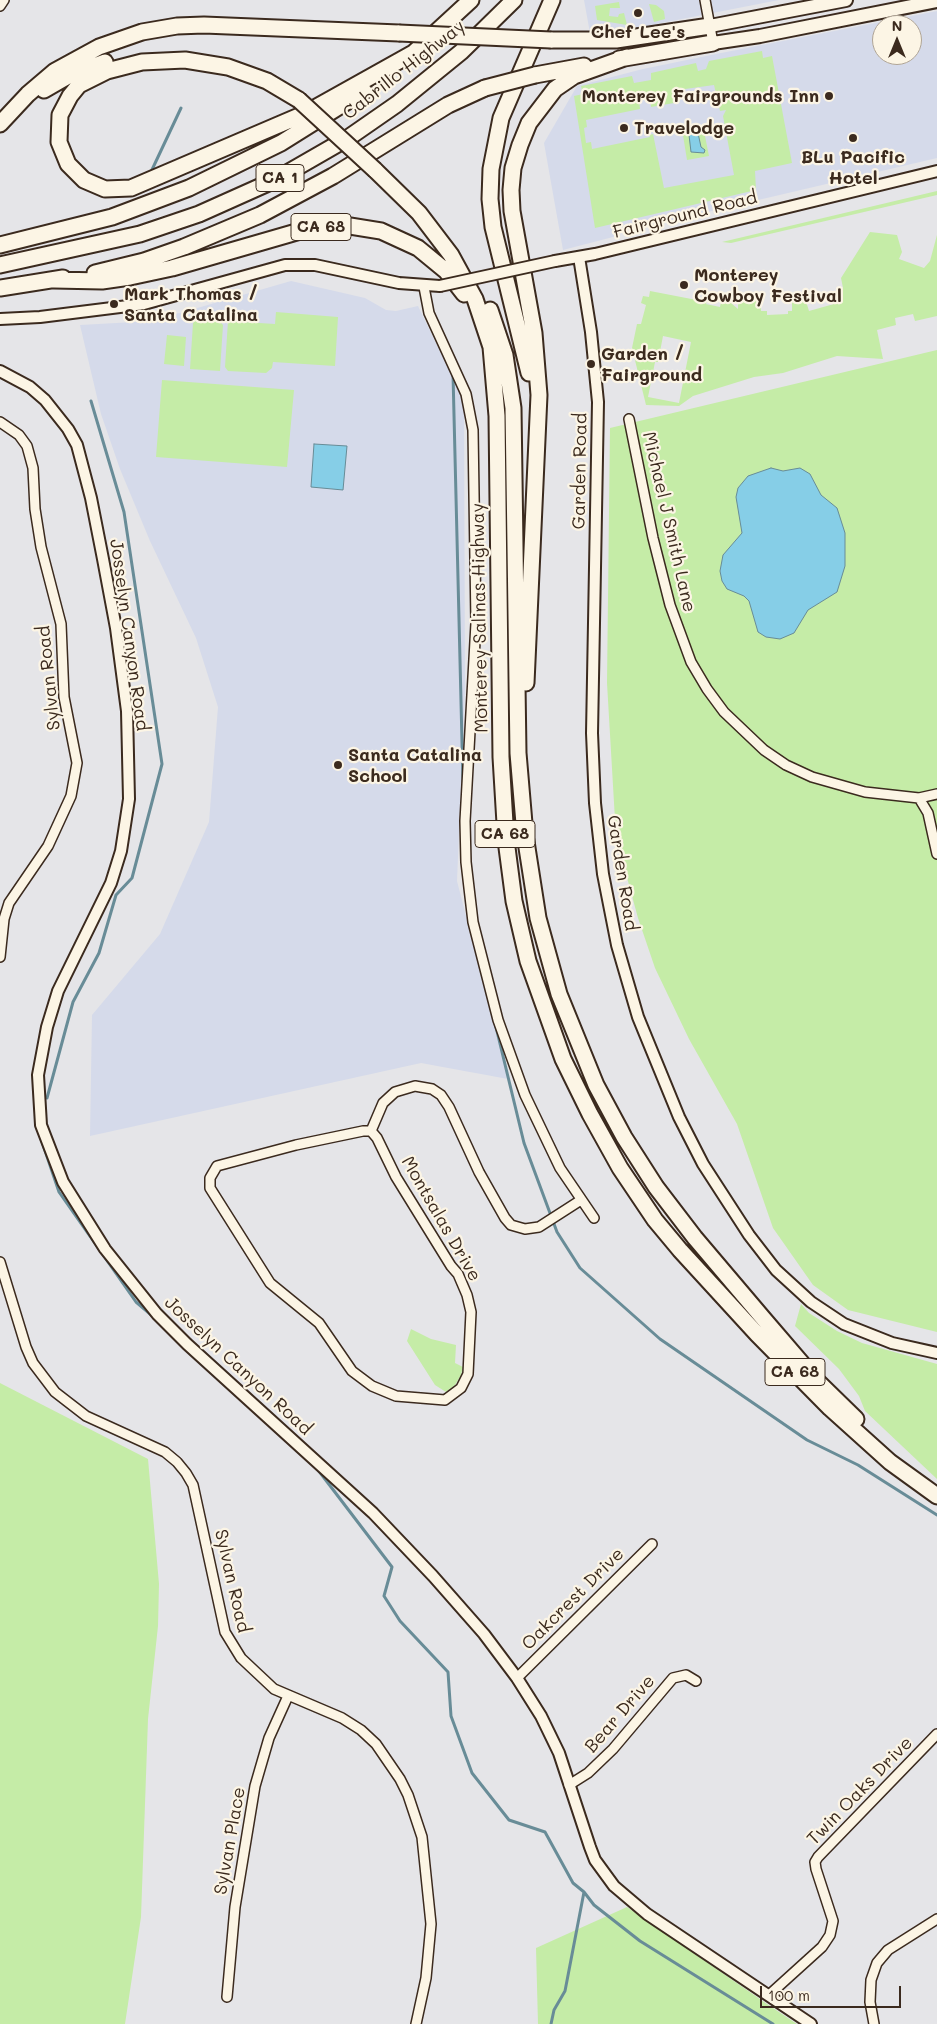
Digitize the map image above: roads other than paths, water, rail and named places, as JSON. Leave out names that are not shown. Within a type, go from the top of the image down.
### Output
[{"type":"highway","name":"Cabrillo Highway","points":[[0,245],[112,216],[170,196],[227,171],[281,144],[334,112],[415,52],[472,0]]},
{"type":"highway","name":"Cabrillo Highway","points":[[0,265],[102,244],[160,228],[218,207],[276,180],[348,138],[398,104],[461,52],[514,0]]},
{"type":"highway","points":[[535,487],[531,385],[523,340],[495,236],[490,180],[493,149],[501,118],[552,0]]},
{"type":"highway","points":[[0,125],[28,94],[60,68],[99,47],[142,32],[177,26],[204,25],[551,40],[616,40],[710,26]]},
{"type":"highway","points":[[54,280],[104,271],[144,260],[242,224],[315,186],[448,105],[485,88],[535,75],[713,42]]},
{"type":"highway","name":"CA 68","points":[[0,125],[36,96],[70,75],[112,60],[152,51],[198,52],[241,61],[279,77],[433,215],[459,249],[486,300],[506,360],[512,397],[515,440],[518,739],[521,794],[532,884],[553,975],[588,1067],[634,1154],[668,1204],[695,1238],[816,1380],[901,1462],[937,1491]]},
{"type":"highway","points":[[303,98],[267,81],[228,67],[185,60],[142,62],[107,71],[80,85],[66,102],[60,114],[59,142],[68,164],[84,180],[106,189],[132,188],[304,114],[415,52]]},
{"type":"highway","points":[[521,794],[539,415],[537,364],[512,211],[513,168],[520,145],[530,123],[555,89],[574,76],[627,57]]},
{"type":"highway","points":[[379,168],[429,225],[461,272],[475,300],[488,338],[493,357],[496,396]]},
{"type":"highway","name":"CA 68","points":[[0,288],[54,280],[102,281],[146,274],[321,227],[350,226],[381,231],[400,238],[426,253],[446,271],[463,293],[483,339],[492,367],[496,396]]},
{"type":"highway","name":"Monterey Salinas Highway","points":[[496,396],[501,757],[504,819],[510,874],[519,921],[534,981],[555,1040],[580,1096],[610,1150],[643,1203],[680,1250],[757,1334],[830,1408],[890,1462],[937,1496]]},
{"type":"main road","points":[[710,26],[838,1]]},
{"type":"main road","points":[[713,42],[760,36],[937,1]]},
{"type":"street","points":[[0,6],[4,0]]},
{"type":"street","points":[[705,0],[713,42]]},
{"type":"street","points":[[838,1],[838,21]]},
{"type":"street","name":"Fairground Road","points":[[0,319],[40,317],[144,304],[265,268],[295,264],[326,267],[399,283],[440,286],[579,257],[937,171]]},
{"type":"street","name":"Garden Road","points":[[579,257],[591,332],[598,402],[592,724],[595,803],[603,874],[613,928],[638,1017],[679,1117],[703,1164],[749,1235],[776,1270],[811,1302],[844,1324],[892,1343],[937,1354]]},
{"type":"street","points":[[424,286],[428,313],[463,385],[473,430],[476,623],[465,821],[466,862],[473,922],[492,1001],[518,1077],[548,1144],[581,1200],[594,1218]]},
{"type":"street","name":"Josselyn Canyon Road","points":[[0,371],[14,377],[45,400],[68,429],[76,445],[91,498],[114,620],[124,686],[129,749],[127,818],[116,868],[58,991],[45,1034],[38,1075],[38,1104],[45,1139],[63,1182],[105,1249],[157,1314],[187,1344],[388,1528],[466,1612],[517,1678],[541,1716],[559,1753],[590,1847],[600,1868],[614,1886],[648,1914],[811,2024]]},
{"type":"street","name":"Michael J Smith Lane","points":[[629,419],[652,538],[670,605],[691,662],[706,689],[724,712],[764,750],[786,765],[812,778],[865,792],[919,798],[937,794]]},
{"type":"street","name":"Sylvan Road","points":[[0,422],[19,435],[27,446],[33,468],[35,509],[41,547],[61,624],[64,697],[77,763],[73,790],[52,838],[40,860],[9,903],[4,919],[0,956]]},
{"type":"street","points":[[919,798],[928,813],[937,854]]},
{"type":"street","points":[[371,1131],[379,1111],[388,1097],[409,1086],[426,1087],[437,1092],[446,1101],[479,1172],[505,1218],[512,1225],[525,1229],[540,1227],[581,1200]]},
{"type":"street","name":"Montsalas Drive","points":[[371,1131],[396,1176],[451,1266],[458,1274],[469,1304],[471,1335],[468,1374],[461,1388],[445,1400],[396,1396],[372,1386],[352,1371],[319,1323],[270,1283],[210,1188],[210,1178],[217,1166],[296,1145],[371,1131]]},
{"type":"street","name":"Sylvan Road","points":[[0,1262],[26,1347],[33,1363],[55,1392],[86,1416],[165,1452],[186,1473],[193,1486],[225,1632],[241,1658],[274,1689],[342,1718],[361,1730],[390,1763],[408,1795],[422,1836],[430,1924],[426,1978],[416,2024]]},
{"type":"street","name":"Oakcrest Drive","points":[[517,1678],[652,1544]]},
{"type":"street","name":"Bear Drive","points":[[569,1785],[588,1773],[613,1750],[673,1678],[686,1675],[696,1681]]},
{"type":"street","name":"Sylvan Place","points":[[227,1997],[235,1907],[256,1786],[269,1738],[288,1696]]},
{"type":"street","name":"Twin Oaks Drive","points":[[769,1995],[822,1946],[830,1935],[833,1922],[816,1869],[815,1862],[818,1857],[937,1734]]},
{"type":"street","points":[[874,2024],[870,2002],[871,1980],[877,1963],[888,1950],[937,1920]]},
{"type":"water","points":[[698,133],[701,147],[705,150],[704,153],[691,152],[689,135]]},
{"type":"water","points":[[314,444],[347,446],[343,490],[311,487]]},
{"type":"water","points":[[771,468],[783,471],[800,468],[810,474],[821,495],[837,508],[845,533],[845,566],[837,592],[808,610],[794,633],[780,639],[766,637],[758,632],[749,601],[744,596],[727,589],[722,581],[720,571],[723,555],[742,533],[736,497],[738,488],[748,476]]},
{"type":"waterway","points":[[150,174],[181,108]]},
{"type":"waterway","points":[[453,374],[463,783]]},
{"type":"waterway","points":[[47,1098],[73,1002],[99,953],[116,895],[132,878],[162,764],[124,512],[91,401]]},
{"type":"waterway","points":[[495,1023],[524,1143],[557,1232],[580,1268],[660,1339],[807,1440],[858,1465],[937,1515]]},
{"type":"waterway","points":[[38,1130],[59,1192],[136,1302],[156,1319]]},
{"type":"waterway","points":[[315,1466],[392,1567],[384,1596],[400,1621],[448,1672],[451,1716],[472,1773],[509,1820],[545,1832],[573,1883],[584,1892],[594,1905],[640,1941],[773,2024]]},
{"type":"waterway","points":[[551,2024],[554,2010],[565,1991],[584,1892]]},
{"type":"place","name":"Chef Lee's","points":[[638,13]]},
{"type":"place","name":"Monterey Fairgrounds Inn","points":[[829,96]]},
{"type":"place","name":"Travelodge","points":[[624,128]]},
{"type":"place","name":"BLu Pacific Hotel","points":[[853,138]]},
{"type":"place","name":"Monterey Cowboy Festival","points":[[684,285]]},
{"type":"place","name":"Mark Thomas / Santa Catalina","points":[[114,304]]},
{"type":"place","name":"Garden / Fairground","points":[[591,364]]},
{"type":"place","name":"Santa Catalina School","points":[[338,765]]}]
